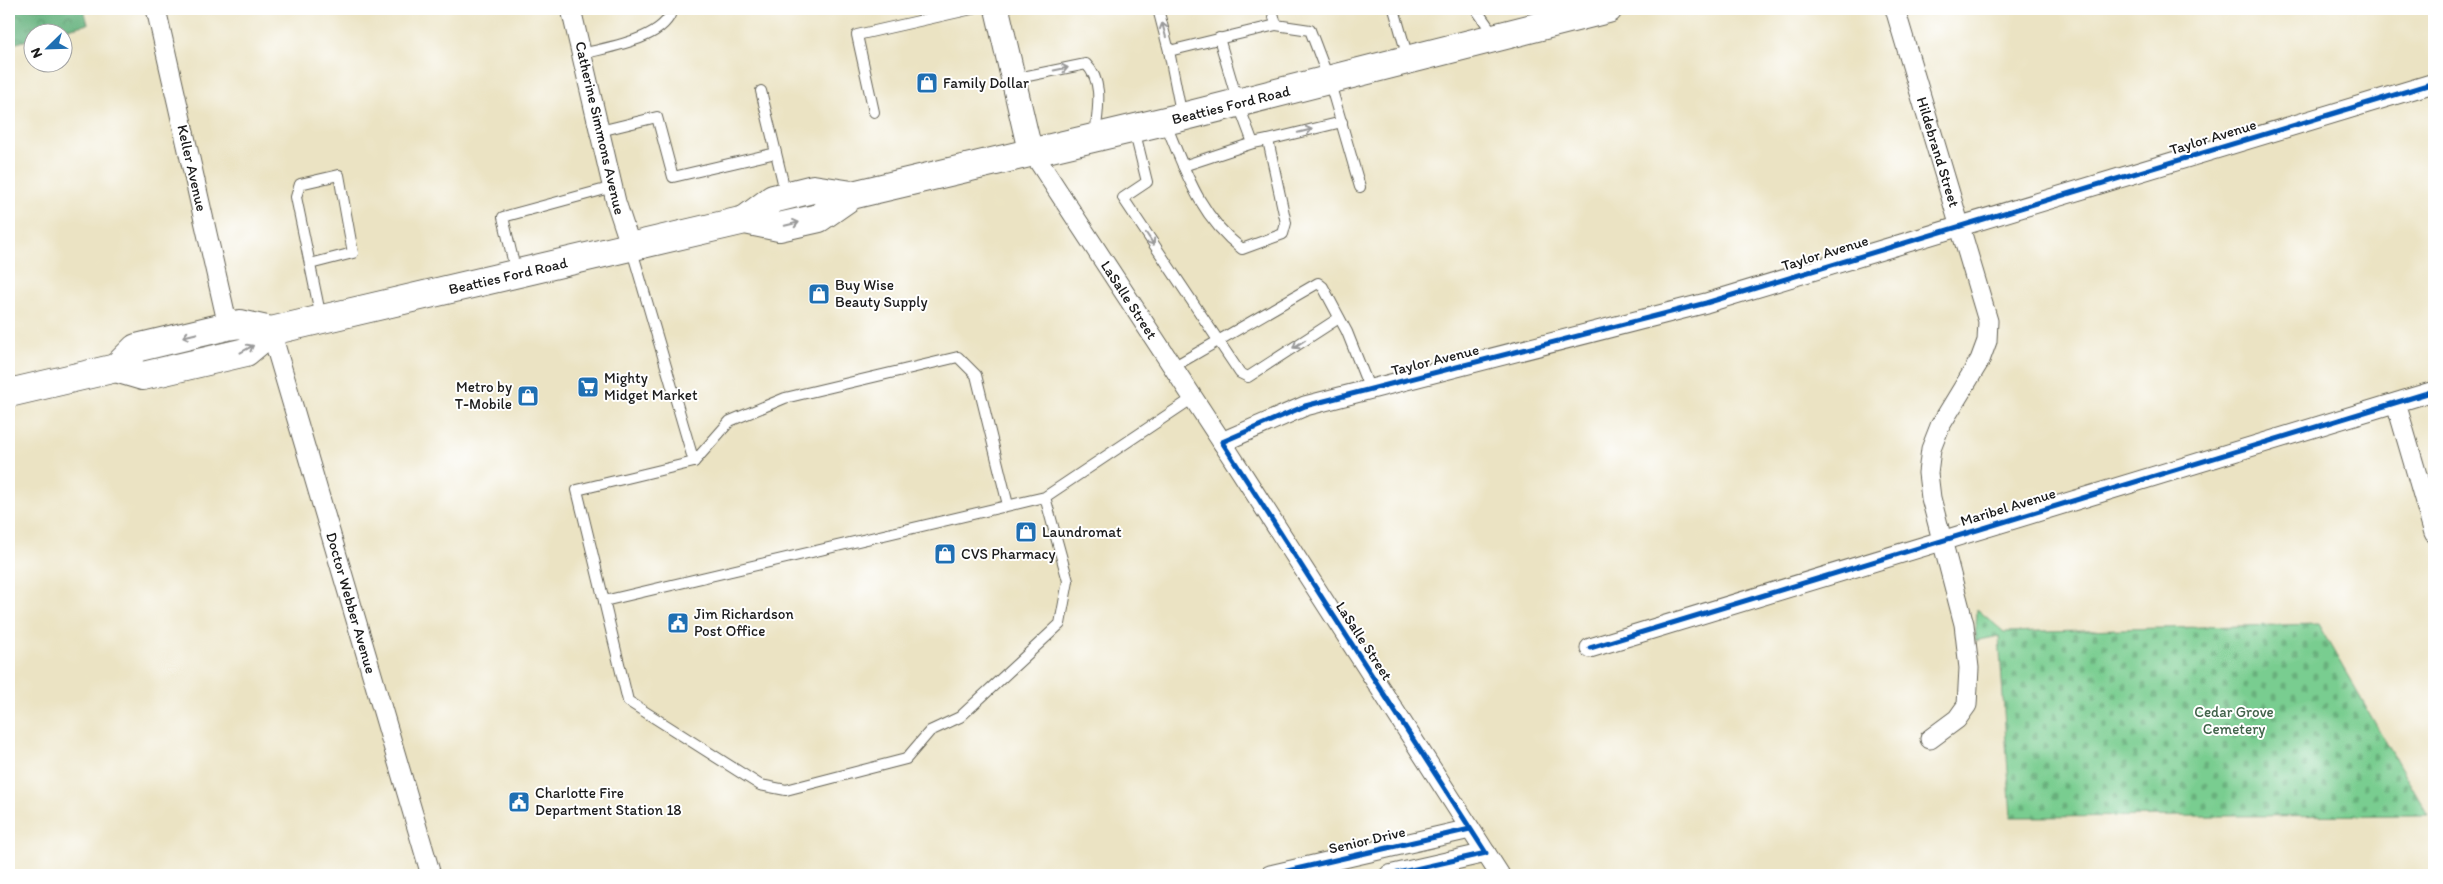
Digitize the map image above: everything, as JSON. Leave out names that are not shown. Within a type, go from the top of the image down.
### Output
[{"type":"main road","name":"Beatties Ford Road","points":[[116,368],[136,348],[240,324],[271,331],[744,220],[773,198],[813,189],[852,195],[1238,103],[1496,38],[1545,21],[1608,9]]},
{"type":"main road","name":"Beatties Ford Road","points":[[744,220],[779,227],[820,218],[852,195]]},
{"type":"main road","name":"Beatties Ford Road","points":[[9,393],[116,368],[143,376],[246,352],[271,331]]},
{"type":"street","name":"Keller Avenue","points":[[156,9],[228,326]]},
{"type":"street","name":"Catherine Simmons Avenue","points":[[571,9],[613,187],[630,247]]},
{"type":"street","name":"LaSalle Street","points":[[997,9],[1027,138],[1033,153],[1222,442],[1500,875]]},
{"type":"street","name":"Hildebrand Street","points":[[1895,9],[1988,321],[1987,341],[1980,360],[1940,426],[1931,449],[1928,473],[1931,498],[1964,624],[1969,692],[1963,711],[1930,739]]},
{"type":"street","name":"Taylor Avenue","points":[[1222,442],[1305,406],[1706,303],[2434,83]]},
{"type":"street","name":"Doctor Webber Avenue","points":[[271,331],[431,875]]},
{"type":"street","name":"Maribel Avenue","points":[[1590,648],[2434,391]]},
{"type":"street","points":[[2396,403],[2434,533]]},
{"type":"street","name":"Senior Drive","points":[[1270,875],[1470,829]]},
{"type":"street","points":[[1390,875],[1486,853]]},
{"type":"lane","points":[[582,54],[647,36],[665,25],[672,9]]},
{"type":"lane","points":[[874,112],[857,35],[972,9]]},
{"type":"lane","points":[[1158,9],[1169,51],[1173,119],[1183,166],[1194,192],[1210,218],[1224,235],[1242,249],[1282,234],[1286,223],[1268,140]]},
{"type":"lane","points":[[1272,9],[1276,25]]},
{"type":"lane","points":[[1394,9],[1408,60]]},
{"type":"lane","points":[[1476,9],[1496,38]]},
{"type":"lane","points":[[1169,51],[1276,25],[1310,30],[1329,80],[1360,187]]},
{"type":"lane","points":[[1219,38],[1238,103],[1254,143]]},
{"type":"lane","points":[[1013,78],[1086,64],[1094,71],[1099,90],[1095,138]]},
{"type":"lane","points":[[761,91],[786,195]]},
{"type":"lane","points":[[600,131],[657,117],[673,177],[776,153]]},
{"type":"lane","points":[[1183,166],[1254,143],[1342,122]]},
{"type":"lane","points":[[1134,129],[1147,182],[1123,198],[1240,373],[1248,377],[1339,318]]},
{"type":"lane","points":[[310,264],[353,253],[339,175],[300,184],[296,196],[321,319]]},
{"type":"lane","points":[[516,274],[503,217],[613,187]]},
{"type":"lane","points":[[630,247],[694,462]]},
{"type":"lane","points":[[1173,367],[1318,283],[1323,287],[1339,318],[1370,390]]},
{"type":"lane","points":[[1008,505],[976,375],[958,357],[785,398],[730,421],[694,462],[577,490],[628,701],[760,785],[786,790],[906,759],[930,731],[960,717],[1060,624],[1068,581],[1045,497]]},
{"type":"lane","points":[[604,601],[1045,497],[1193,398]]},
{"type":"green space","points":[[9,9],[84,9],[88,24],[72,28],[72,22],[22,22],[22,42],[9,45]]},
{"type":"green space","name":"Cedar Grove Cemetery","points":[[1977,609],[2004,632],[2318,624],[2428,815],[2011,817],[1999,636],[1975,641]]},
{"type":"cycle path","points":[[1389,875],[1486,853],[1222,442],[1305,406],[1706,303],[2434,83]]},
{"type":"cycle path","points":[[1590,648],[2434,391]]},
{"type":"cycle path","points":[[1270,875],[1470,829]]},
{"type":"place","name":"Family Dollar","points":[[927,83]]},
{"type":"place","name":"Buy Wise Beauty Supply","points":[[819,294]]},
{"type":"place","name":"Mighty Midget Market","points":[[588,387]]},
{"type":"place","name":"Metro by T-Mobile","points":[[528,396]]},
{"type":"place","name":"Laundromat","points":[[1026,532]]},
{"type":"place","name":"CVS Pharmacy","points":[[945,554]]},
{"type":"place","name":"Jim Richardson Post Office","points":[[678,623]]},
{"type":"place","name":"Charlotte Fire Department Station 18","points":[[519,802]]}]
